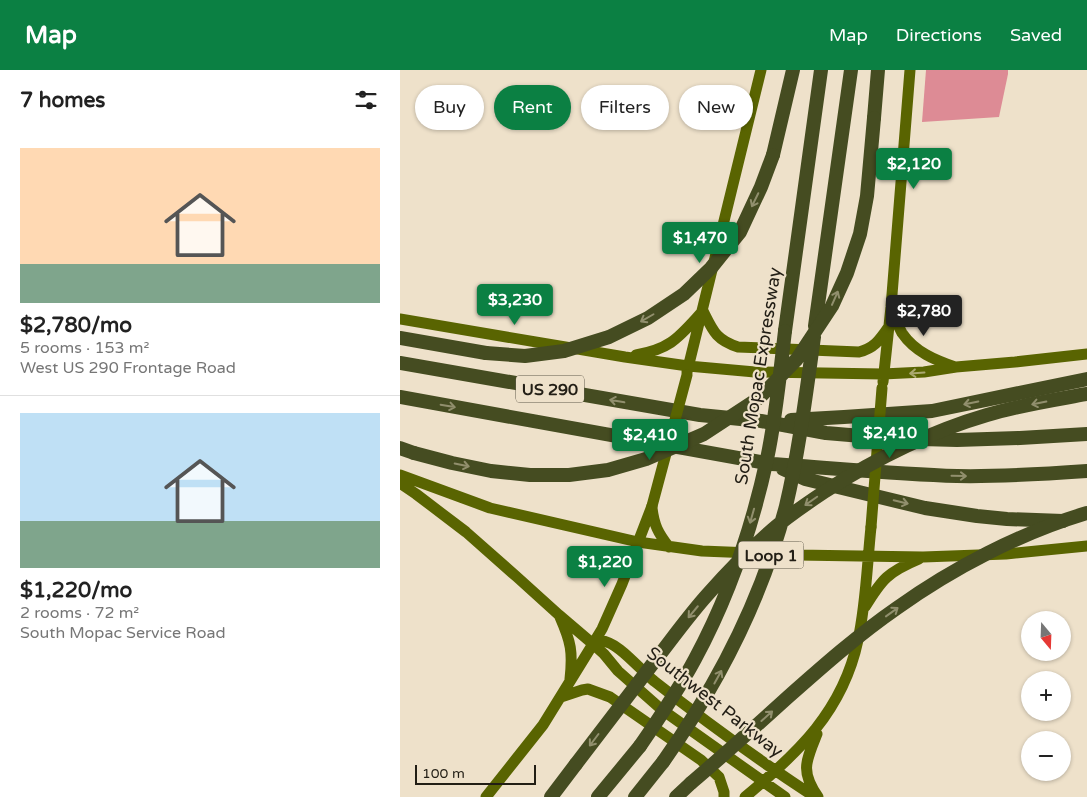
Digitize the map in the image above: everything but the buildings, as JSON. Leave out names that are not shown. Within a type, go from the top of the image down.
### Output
[{"type":"highway","points":[[400,338],[486,353],[525,356],[564,350],[609,337],[648,318],[684,294],[710,268],[740,232],[761,187],[773,155],[793,70]]},
{"type":"highway","name":"South Mopac Expressway","points":[[598,797],[640,746],[696,658],[713,623],[744,547],[767,457],[775,409],[821,70]]},
{"type":"highway","name":"Loop 1","points":[[635,797],[663,762],[699,709],[720,673],[757,594],[772,552],[795,462],[816,326],[851,70]]},
{"type":"highway","points":[[400,448],[452,463],[530,475],[569,475],[608,470],[646,459],[704,434],[759,398],[797,359],[832,306],[847,272],[860,234],[867,196],[878,70]]},
{"type":"highway","name":"US 290","points":[[400,363],[700,415],[761,421],[826,433],[957,440],[1087,434]]},
{"type":"highway","points":[[761,421],[844,418],[932,411],[1087,379]]},
{"type":"highway","points":[[552,797],[707,595],[739,560],[808,502],[882,457],[919,439],[989,414],[1087,394]]},
{"type":"highway","name":"US 290","points":[[400,397],[770,464],[888,473],[959,476],[1024,475],[1087,471]]},
{"type":"highway","points":[[770,464],[805,478],[902,503],[934,509],[976,516],[1034,521],[1087,520]]},
{"type":"highway","points":[[676,797],[830,661],[905,602],[991,552],[1087,513]]},
{"type":"main road","points":[[486,797],[543,724],[599,638],[652,506],[703,311],[762,70]]},
{"type":"main road","points":[[745,797],[793,755],[822,722],[841,689],[853,659],[858,640],[863,610],[883,374],[891,308],[910,70]]},
{"type":"main road","points":[[891,308],[902,332],[913,346],[936,360],[956,368]]},
{"type":"main road","points":[[703,311],[712,330],[719,338],[727,344],[738,348],[859,352],[867,350],[877,343],[889,327]]},
{"type":"main road","points":[[625,357],[651,352],[669,344],[682,334],[703,311]]},
{"type":"main road","points":[[400,319],[625,357],[688,370],[883,374],[924,372],[1087,354]]},
{"type":"main road","points":[[400,475],[490,508],[638,542],[702,551],[923,557],[1006,554],[1087,546]]},
{"type":"main road","name":"Southwest Parkway","points":[[400,483],[466,532],[559,615],[623,652],[664,689],[775,771],[817,797]]},
{"type":"main road","points":[[652,506],[656,529],[669,547]]},
{"type":"main road","points":[[863,610],[886,577],[904,565],[923,557]]},
{"type":"main road","points":[[559,615],[570,642],[572,654],[569,683]]},
{"type":"main road","name":"Southwest Parkway","points":[[599,638],[604,654],[618,671],[661,709],[785,797]]},
{"type":"main road","points":[[561,697],[588,689],[610,697],[701,760],[719,777],[724,797]]},
{"type":"main road","points":[[817,797],[812,789],[806,768],[808,756],[822,722]]},
{"type":"shaded area","points":[[926,70],[1008,70],[999,117],[922,122]]}]
